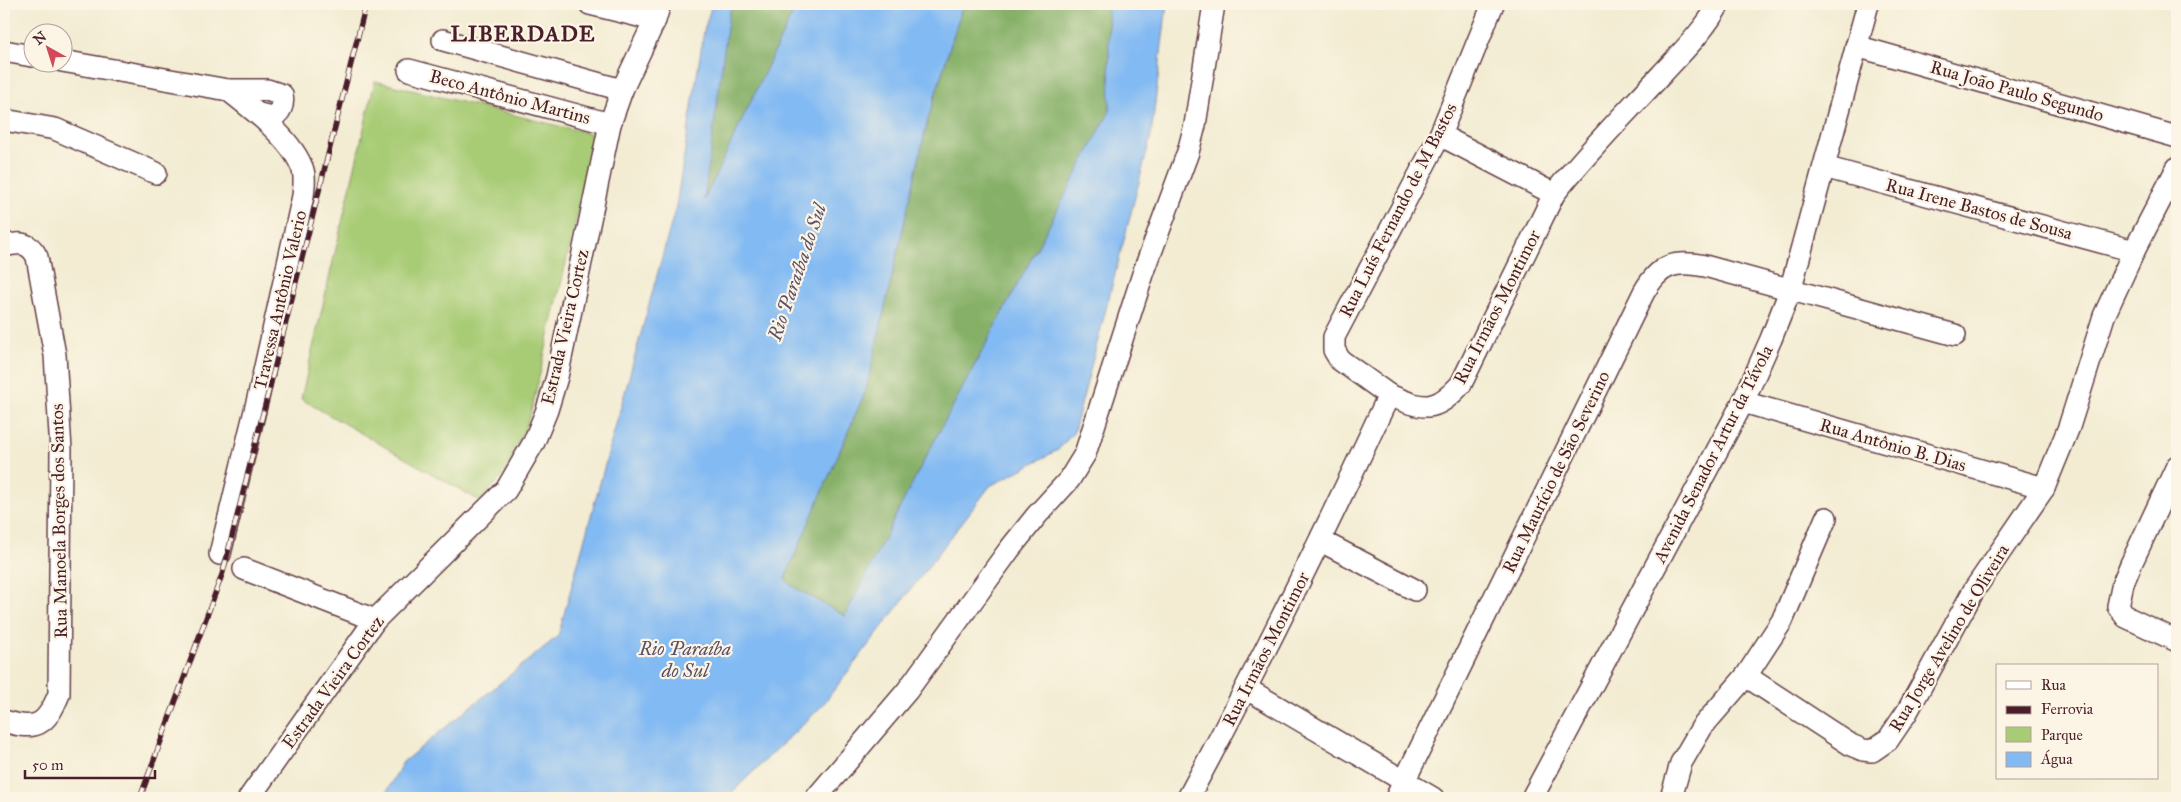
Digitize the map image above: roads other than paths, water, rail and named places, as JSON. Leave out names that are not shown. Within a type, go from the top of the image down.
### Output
[{"type":"street","points":[[590,4],[658,12]]},
{"type":"street","points":[[816,798],[907,691],[1009,550],[1037,515],[1070,480],[1085,454],[1144,271],[1188,152],[1195,125],[1214,4]]},
{"type":"street","name":"Rua Luís Fernando de M Bastos","points":[[1389,395],[1340,360],[1334,345],[1339,326],[1440,135],[1493,4]]},
{"type":"street","name":"Rua Irmãos Montimor","points":[[1188,798],[1247,689],[1321,541],[1389,395],[1415,406],[1433,406],[1442,402],[1461,384],[1554,194],[1572,170],[1686,49],[1713,15],[1719,4]]},
{"type":"street","name":"Avenida Senador Artur da Távola","points":[[1532,798],[1743,402],[1771,339],[1790,291],[1868,4]]},
{"type":"street","name":"Estrada Vieira Cortez","points":[[249,798],[375,620],[506,490],[534,442],[547,410],[557,376],[610,124],[622,90],[658,12]]},
{"type":"street","points":[[443,40],[622,90]]},
{"type":"street","name":"Rua João Paulo Segundo","points":[[1856,46],[2177,137]]},
{"type":"street","points":[[4,51],[22,54]]},
{"type":"street","points":[[72,63],[228,90],[267,90],[282,95],[281,109],[271,117],[259,114]]},
{"type":"street","name":"Beco Antônio Martins","points":[[410,70],[610,124]]},
{"type":"street","name":"Travessa Antônio Valerio","points":[[220,554],[259,394],[303,196],[302,166],[289,146],[259,114],[228,90]]},
{"type":"street","points":[[4,120],[55,129],[156,173]]},
{"type":"street","points":[[1440,135],[1554,194]]},
{"type":"street","name":"Rua Irene Bastos de Sousa","points":[[1824,167],[2134,251]]},
{"type":"street","name":"Rua Jorge Avelino de Oliveira","points":[[1746,676],[1851,746],[1872,751],[1880,747],[1907,712],[1974,590],[2044,488],[2069,427],[2104,316],[2134,251],[2177,168]]},
{"type":"street","name":"Rua Manoela Borges dos Santos","points":[[4,246],[20,243],[28,245],[33,249],[37,258],[54,355],[61,450],[59,694],[53,709],[46,718],[34,726],[22,726],[4,721]]},
{"type":"street","name":"Rua Maurício de São Severino","points":[[1400,789],[1652,277],[1672,264],[1688,263],[1955,335]]},
{"type":"street","name":"Rua Antônio B. Dias","points":[[1743,402],[2044,488]]},
{"type":"street","points":[[2177,466],[2130,564],[2118,601],[2120,610],[2126,617],[2177,641]]},
{"type":"street","points":[[1671,798],[1681,763],[1702,727],[1746,676],[1782,620],[1826,518]]},
{"type":"street","points":[[1321,541],[1415,590]]},
{"type":"street","points":[[244,569],[375,620]]},
{"type":"street","points":[[1247,689],[1400,789],[1434,798]]},
{"type":"water","name":"Rio Paraíba do Sul","points":[[712,4],[733,4],[729,13],[704,200],[797,4],[963,4],[928,119],[866,390],[785,578],[790,585],[845,616],[922,464],[1110,111],[1108,4],[1167,4],[1151,136],[1074,432],[1058,450],[990,486],[821,707],[726,798],[383,798],[403,762],[558,636],[676,206],[704,31]]},
{"type":"railway","points":[[140,798],[223,572],[366,4]]},
{"type":"district","name":"LIBERDADE","points":[[523,33]]}]
